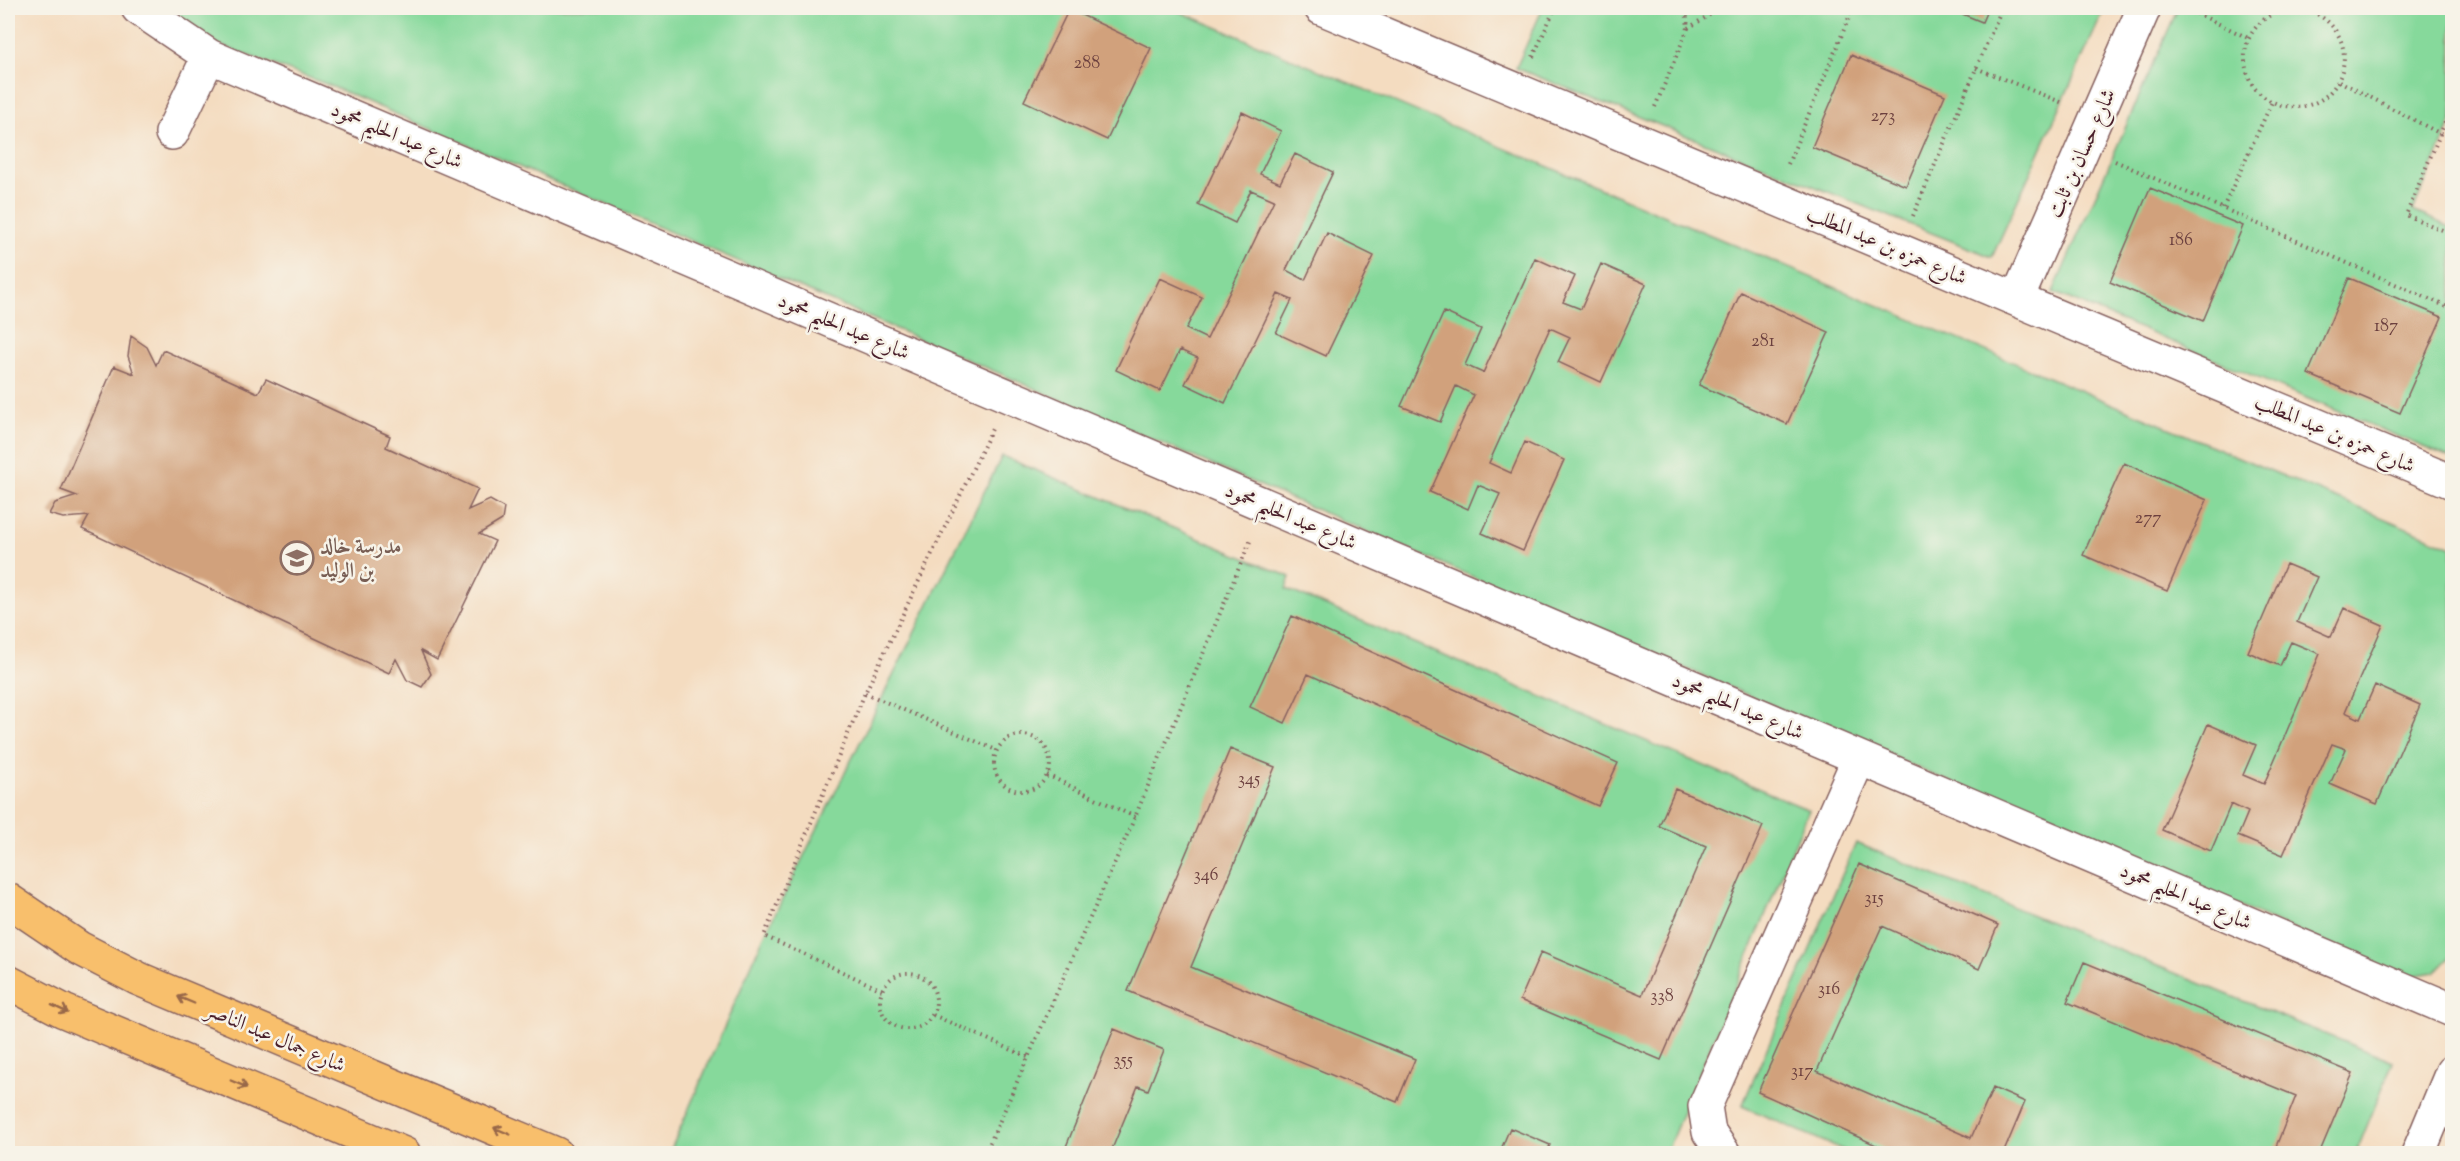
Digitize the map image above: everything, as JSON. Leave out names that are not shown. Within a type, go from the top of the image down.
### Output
[{"type":"main road","name":"شارع جمال عبد الناصر","points":[[8,900],[79,948],[139,979],[556,1154]]},
{"type":"main road","points":[[8,982],[64,1011],[404,1154]]},
{"type":"street","name":"شارع عبد الحليم محمود","points":[[138,8],[209,56],[2452,1010]]},
{"type":"street","name":"شارع حمزه بن عبد المطلب","points":[[1321,8],[2452,482]]},
{"type":"street","name":"شارع حسان بن ثابت","points":[[2017,299],[2144,8]]},
{"type":"street","points":[[172,133],[209,56]]},
{"type":"street","points":[[1724,1154],[1709,1132],[1705,1106],[1859,758]]},
{"type":"street","points":[[2418,1154],[2452,1072]]},
{"type":"path","points":[[1519,91],[1555,8]]},
{"type":"path","points":[[1640,141],[1688,28],[1686,8]]},
{"type":"path","points":[[1688,28],[1713,13],[1714,8]]},
{"type":"path","points":[[1774,198],[1853,8]]},
{"type":"path","points":[[1898,250],[2002,8]]},
{"type":"path","points":[[2186,8],[2248,38]]},
{"type":"path","points":[[2286,8],[2270,13],[2257,23],[2248,38],[2244,52],[2245,68],[2250,82],[2259,93],[2272,102],[2286,107],[2302,107],[2317,102],[2339,81],[2344,65],[2344,50],[2340,35],[2318,13],[2303,8]]},
{"type":"path","points":[[2318,13],[2321,8]]},
{"type":"path","points":[[1976,68],[2097,117]]},
{"type":"path","points":[[2339,81],[2441,134]]},
{"type":"path","points":[[2223,208],[2272,102]]},
{"type":"path","points":[[2452,106],[2406,215],[2452,234]]},
{"type":"path","points":[[2083,147],[2452,309]]},
{"type":"path","points":[[882,990],[764,936],[865,693],[1009,396]]},
{"type":"path","points":[[985,1154],[1135,817],[1265,505]]},
{"type":"path","points":[[865,693],[996,750]]},
{"type":"path","points":[[1017,735],[1034,737],[1047,750],[1050,767],[1047,775],[1036,787],[1029,790],[1006,786],[996,774],[996,750],[1008,738],[1017,735]]},
{"type":"path","points":[[1047,775],[1135,817]]},
{"type":"path","points":[[900,974],[916,974],[930,983],[937,998],[933,1015],[928,1022],[913,1029],[896,1027],[889,1022],[881,1007],[882,990],[886,983],[900,974]]},
{"type":"path","points":[[933,1015],[1028,1057]]},
{"type":"green space","points":[[155,8],[1171,8],[2452,547],[2452,956],[2435,972],[2404,977],[326,84],[189,34]]},
{"type":"green space","points":[[1543,8],[2105,8],[1992,257],[1516,68]]},
{"type":"green space","points":[[2178,8],[2452,8],[2452,121],[2413,211],[2452,228],[2452,459],[2053,292]]},
{"type":"green space","points":[[1002,456],[1290,577],[1286,589],[1809,810],[1666,1153],[669,1154],[764,936]]},
{"type":"green space","points":[[1856,843],[2393,1062],[2356,1153],[1850,1153],[1742,1106]]},
{"type":"building","points":[[1948,8],[1988,8],[1982,22]]},
{"type":"building","points":[[1069,9],[1151,48],[1107,140],[1024,101]]},
{"type":"building","points":[[1851,55],[1945,95],[1906,186],[1812,147]]},
{"type":"building","points":[[1242,112],[1281,131],[1260,174],[1280,183],[1295,154],[1333,172],[1286,270],[1305,280],[1327,233],[1374,256],[1326,356],[1276,333],[1292,300],[1278,294],[1225,403],[1185,384],[1198,358],[1180,350],[1160,391],[1116,370],[1160,278],[1202,297],[1186,329],[1207,339],[1274,200],[1251,190],[1235,223],[1198,205]]},
{"type":"building","points":[[2150,188],[2243,226],[2203,321],[2110,282]]},
{"type":"building","points":[[1535,258],[1575,276],[1563,302],[1581,309],[1601,264],[1646,284],[1601,382],[1558,362],[1570,337],[1550,328],[1489,463],[1511,473],[1525,442],[1564,460],[1523,551],[1482,533],[1500,494],[1478,485],[1468,509],[1430,492],[1474,395],[1456,386],[1440,422],[1401,406],[1444,312],[1481,329],[1465,365],[1483,373]]},
{"type":"building","points":[[2349,278],[2442,317],[2400,413],[2308,374]]},
{"type":"building","points":[[1741,292],[1829,332],[1787,424],[1699,385]]},
{"type":"building","points":[[131,336],[147,347],[156,365],[163,350],[258,393],[266,379],[390,436],[386,447],[478,489],[468,510],[490,500],[504,508],[502,520],[479,534],[495,541],[437,660],[421,651],[431,674],[422,687],[407,680],[396,659],[389,673],[82,529],[89,516],[63,518],[49,514],[55,503],[77,496],[61,490],[114,366],[134,374],[128,356]]},
{"type":"building","points":[[2124,463],[2207,500],[2167,591],[2083,555]]},
{"type":"building","points":[[2286,564],[2317,577],[2297,622],[2331,637],[2344,608],[2383,625],[2345,712],[2360,719],[2375,685],[2420,705],[2377,804],[2330,784],[2346,749],[2332,744],[2283,855],[2238,836],[2248,812],[2231,804],[2211,851],[2162,830],[2208,724],[2256,745],[2243,775],[2264,784],[2320,654],[2291,642],[2280,666],[2248,652]]},
{"type":"building","points":[[1292,616],[1618,763],[1598,806],[1308,674],[1285,723],[1250,707]]},
{"type":"building","points":[[1230,749],[1275,767],[1191,967],[1415,1059],[1397,1102],[1128,991]]},
{"type":"building","points":[[1675,789],[1763,826],[1661,1060],[1520,1000],[1541,952],[1642,995],[1706,846],[1659,826]]},
{"type":"building","points":[[1859,864],[1998,925],[1979,969],[1882,926],[1817,1071],[1971,1138],[1993,1088],[2025,1102],[2003,1154],[1896,1154],[1758,1092]]},
{"type":"building","points":[[2084,962],[2353,1073],[2319,1154],[2273,1154],[2296,1096],[2067,1002]]},
{"type":"building","points":[[1114,1029],[1164,1050],[1148,1090],[1138,1086],[1110,1154],[1063,1154]]},
{"type":"building","points":[[1510,1128],[1550,1145],[1546,1154],[1499,1154]]},
{"type":"place","name":"مدرسة خالد بن الوليد","points":[[297,558]]}]
